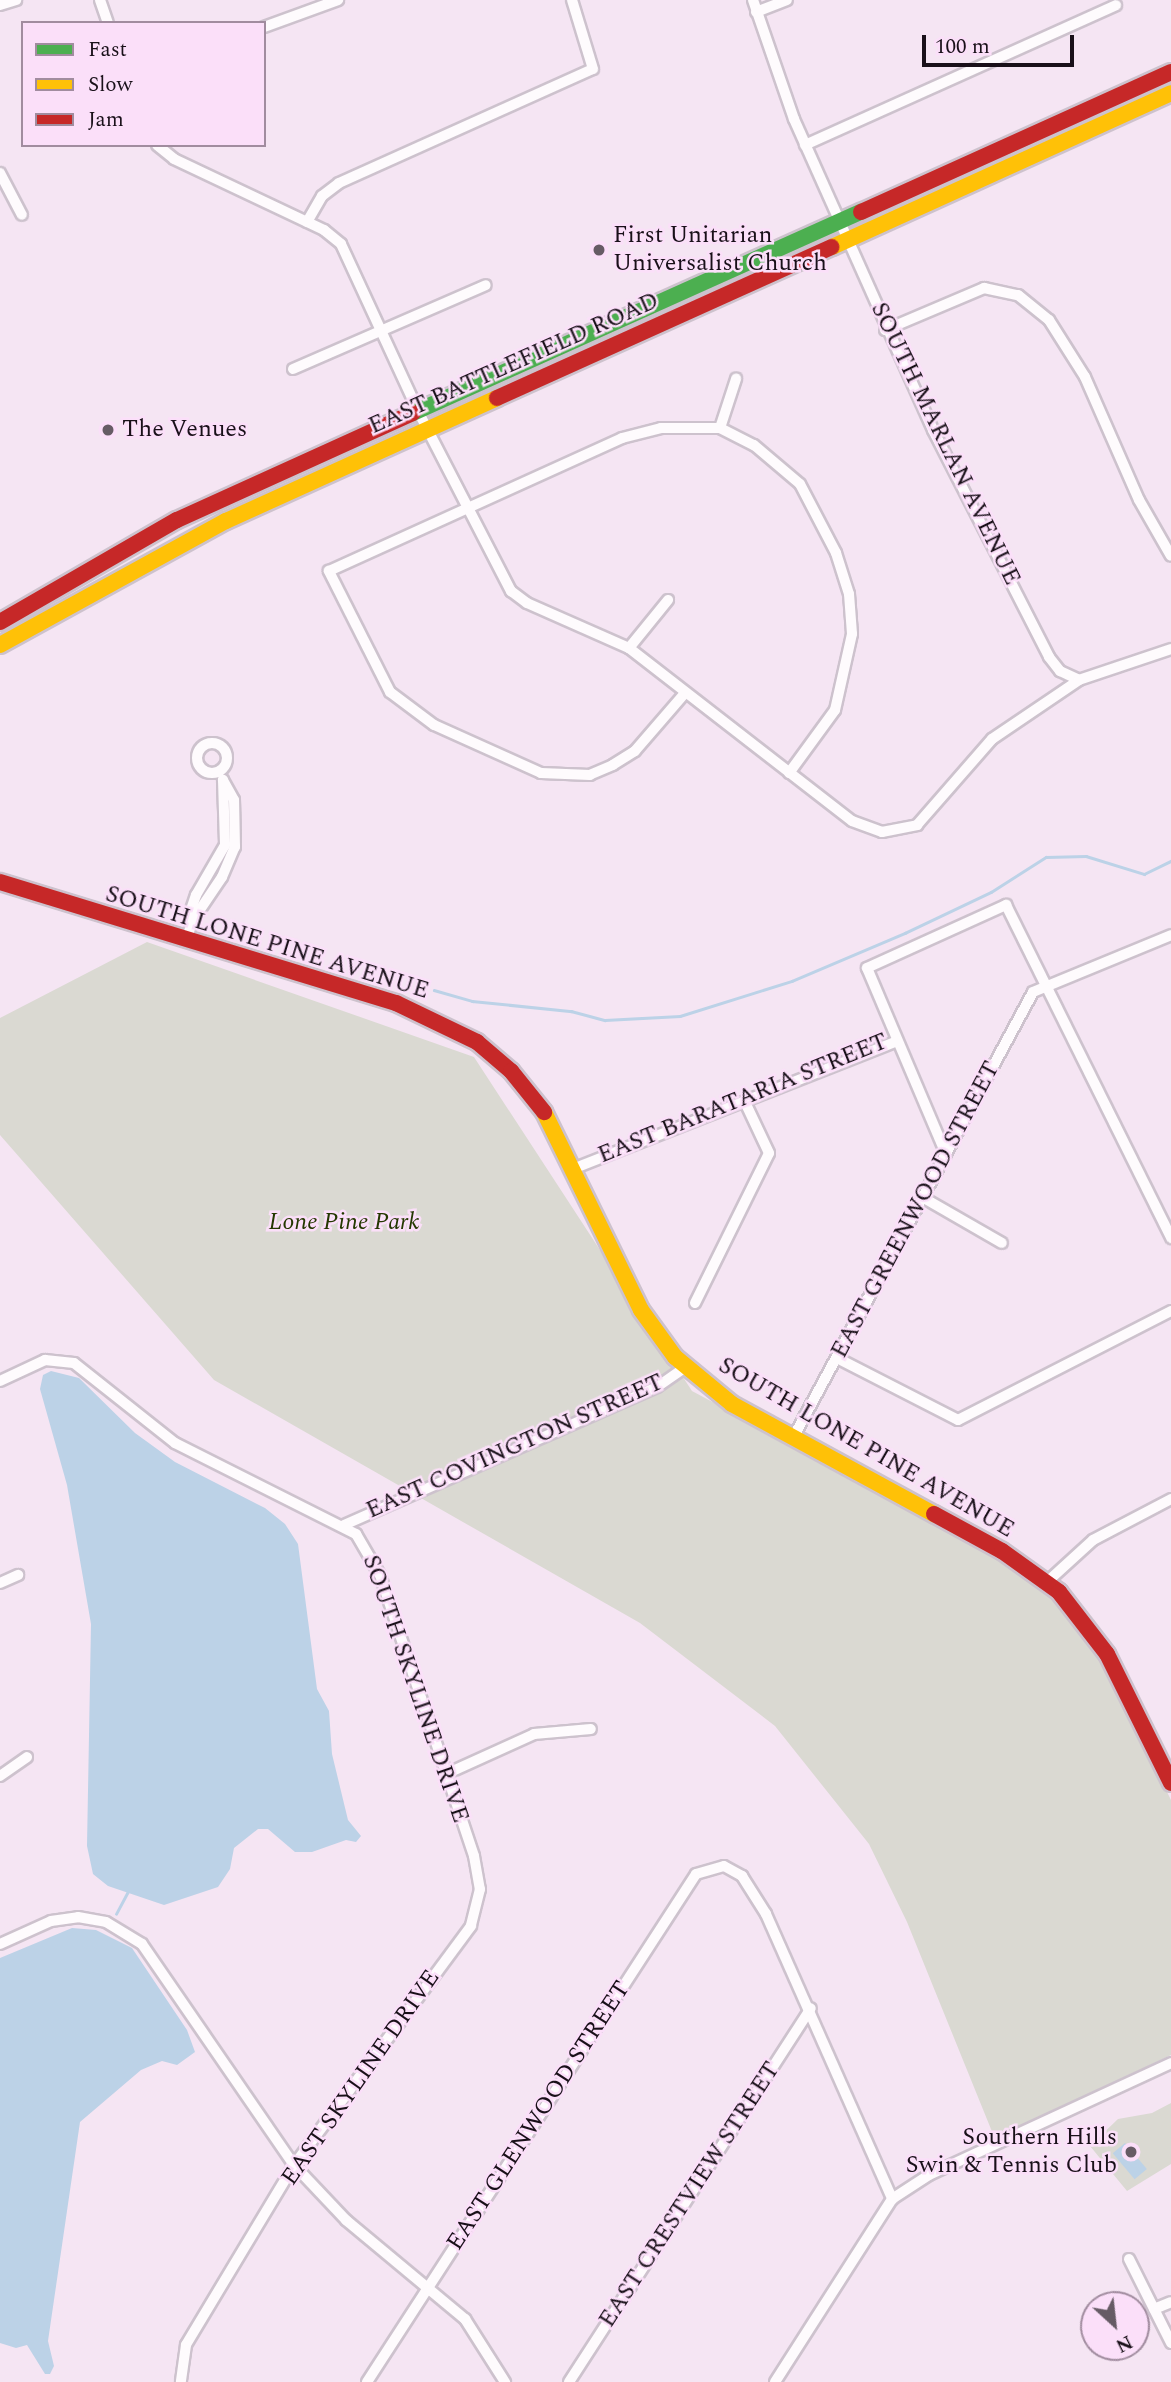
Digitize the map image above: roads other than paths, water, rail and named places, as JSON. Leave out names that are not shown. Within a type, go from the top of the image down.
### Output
[{"type":"main road","name":"EAST BATTLEFIELD ROAD","points":[[0,622],[177,520],[1171,72]]},
{"type":"main road","name":"EAST BATTLEFIELD ROAD","points":[[0,645],[226,521],[426,427],[1171,93]]},
{"type":"main road","name":"SOUTH LONE PINE AVENUE","points":[[0,883],[397,1003],[461,1032],[500,1060],[531,1093],[575,1168],[641,1310],[684,1368],[726,1400],[1002,1551],[1047,1582],[1099,1641],[1171,1783]]},
{"type":"street","points":[[0,5],[16,0]]},
{"type":"street","points":[[100,0],[107,21]]},
{"type":"street","points":[[266,26],[338,0]]},
{"type":"street","points":[[307,222],[322,195],[339,183],[593,69],[572,0]]},
{"type":"street","name":"SOUTH MARLAN AVENUE","points":[[752,0],[805,145],[838,221],[849,237],[885,330],[1049,657],[1060,671],[1079,680]]},
{"type":"street","points":[[755,12],[787,0]]},
{"type":"street","points":[[805,145],[1116,5]]},
{"type":"street","points":[[160,147],[181,163],[307,222],[341,244],[418,411],[511,591],[527,603],[629,648],[852,821],[882,832],[918,825],[992,739],[1079,680],[1171,649]]},
{"type":"street","points":[[0,173],[22,215]]},
{"type":"street","points":[[293,369],[486,285]]},
{"type":"street","points":[[885,330],[984,288],[1018,295],[1049,320],[1085,377],[1139,500],[1171,556]]},
{"type":"street","points":[[720,429],[736,379]]},
{"type":"street","points":[[685,693],[635,751],[613,765],[590,775],[541,773],[434,725],[390,692],[329,571],[622,438],[661,428],[720,429],[754,445],[800,484],[836,553],[849,594],[852,634],[835,710],[789,773]]},
{"type":"street","points":[[629,648],[668,600]]},
{"type":"street","points":[[186,941],[198,904],[231,862],[234,800],[221,776]]},
{"type":"street","name":"EAST BARATARIA STREET","points":[[575,1168],[897,1041],[867,968],[1006,905],[1044,986]]},
{"type":"street","points":[[1171,935],[1044,986],[1171,1238]]},
{"type":"street","name":"EAST GREENWOOD STREET","points":[[793,1438],[1033,992],[1044,986]]},
{"type":"street","points":[[897,1041],[946,1154]]},
{"type":"street","points":[[695,1303],[769,1153],[746,1102]]},
{"type":"street","points":[[922,1197],[1002,1243]]},
{"type":"street","points":[[837,1358],[958,1420],[1171,1311]]},
{"type":"street","name":"SOUTH SKYLINE DRIVE","points":[[0,1381],[32,1365],[52,1360],[81,1367],[175,1443],[344,1525],[361,1540],[380,1575],[446,1774],[480,1889],[471,1926]]},
{"type":"street","name":"EAST COVINGTON STREET","points":[[344,1525],[657,1387],[684,1368]]},
{"type":"street","points":[[1047,1582],[1093,1540],[1171,1499]]},
{"type":"street","points":[[0,1583],[18,1575]]},
{"type":"street","points":[[446,1774],[534,1734],[591,1729]]},
{"type":"street","points":[[0,1776],[27,1757]]},
{"type":"street","name":"EAST GLENWOOD STREET","points":[[367,2382],[696,1874],[723,1866],[742,1876],[766,1914],[811,2008]]},
{"type":"street","points":[[0,1944],[51,1921],[78,1917],[107,1923],[150,1951],[294,2165],[346,2220],[465,2319],[505,2382]]},
{"type":"street","name":"EAST SKYLINE DRIVE","points":[[181,2382],[186,2345],[294,2165],[471,1926]]},
{"type":"street","points":[[811,2008],[892,2199]]},
{"type":"street","name":"EAST CRESTVIEW STREET","points":[[569,2382],[811,2008]]},
{"type":"street","points":[[775,2382],[892,2199],[929,2175],[1171,2063]]},
{"type":"street","points":[[1129,2259],[1171,2343]]},
{"type":"street","points":[[1154,2309],[1171,2302]]},
{"type":"water","points":[[51,1371],[79,1378],[135,1433],[175,1462],[265,1508],[285,1524],[298,1544],[317,1689],[329,1711],[332,1754],[348,1820],[361,1836],[356,1842],[346,1840],[312,1852],[295,1852],[268,1829],[258,1829],[234,1848],[230,1869],[218,1887],[164,1905],[108,1886],[93,1874],[87,1846],[91,1624],[67,1485],[40,1389],[43,1375]]},
{"type":"water","points":[[72,1928],[96,1930],[132,1948],[187,2030],[195,2052],[177,2065],[162,2061],[141,2070],[80,2122],[48,2341],[54,2366],[50,2374],[45,2374],[27,2345],[16,2348],[0,2343],[0,1958]]},
{"type":"water","points":[[1125,2143],[1147,2169],[1135,2179],[1113,2153]]},
{"type":"waterway","points":[[434,990],[472,1001],[571,1011],[605,1020],[680,1016],[792,981],[905,933],[991,892],[1046,857],[1086,856],[1144,874],[1171,861]]},
{"type":"waterway","points":[[116,1914],[127,1893]]},
{"type":"place","name":"First Unitarian Universalist Church","points":[[599,250]]},
{"type":"place","name":"The Venues","points":[[108,430]]},
{"type":"place","name":"Southern Hills Swin & Tennis Club","points":[[1131,2152]]},
{"type":"park label","name":"Lone Pine Park","points":[[344,1223]]}]
